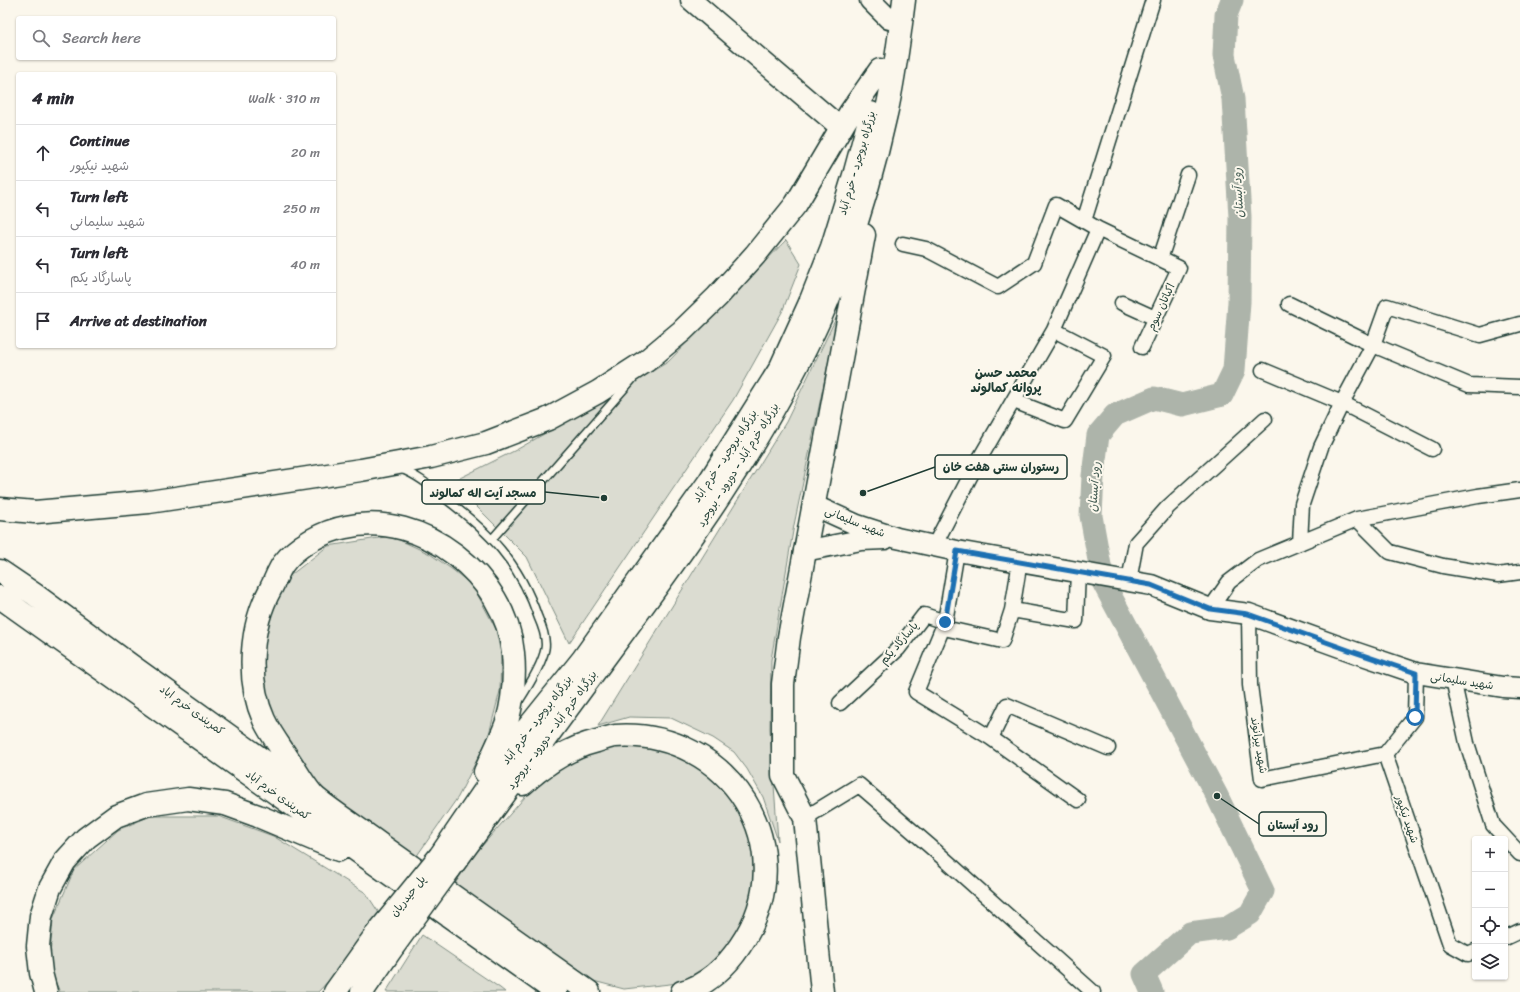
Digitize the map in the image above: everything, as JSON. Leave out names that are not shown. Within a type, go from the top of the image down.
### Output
[{"type":"highway","name":"بزرگراه خرم آباد - دورود - بروجرد","points":[[450,856],[657,587],[763,429],[791,378],[822,313],[844,259],[868,183],[886,113],[898,49],[904,0]]},
{"type":"highway","name":"بزرگراه بروجرد - خرم آباد","points":[[450,856],[526,730],[583,659],[709,482],[780,369],[809,305],[832,247],[855,172],[873,106],[890,9]]},
{"type":"highway","points":[[0,509],[36,512],[149,502],[388,465],[430,457],[486,442],[548,418],[598,392],[646,361],[682,331],[717,297],[755,255],[796,204],[850,113],[880,70]]},
{"type":"highway","points":[[822,992],[805,818],[783,776],[783,684],[789,637],[804,551],[886,113]]},
{"type":"highway","points":[[381,857],[314,797],[264,720],[253,675],[255,632],[266,597],[284,564],[310,541],[323,535],[345,527],[374,524],[400,527],[432,540],[458,556],[477,574],[494,599],[508,629],[513,651],[514,673],[507,722],[450,856]]},
{"type":"highway","name":"کمربندی خرم اباد","points":[[0,571],[34,594],[129,664],[381,857]]},
{"type":"highway","name":"کمربندی خرم آباد","points":[[0,597],[381,857],[589,992]]},
{"type":"highway","points":[[450,856],[542,767],[562,754],[586,744],[614,736],[636,736],[666,741],[690,750],[717,768],[732,782],[749,806],[759,828],[764,853],[766,877],[761,905],[750,933],[732,958],[710,978],[682,992]]},
{"type":"highway","points":[[46,992],[41,973],[38,946],[41,916],[50,888],[65,861],[86,838],[116,816],[146,805],[188,799],[225,804],[381,857]]},
{"type":"highway","name":"پل حیدریان","points":[[359,958],[375,936],[450,856]]},
{"type":"highway","name":"پل حیدریان","points":[[380,967],[450,856]]},
{"type":"highway","name":"کمربندی خرم آباد","points":[[381,857],[556,992]]},
{"type":"highway","points":[[331,992],[359,958]]},
{"type":"highway","points":[[335,992],[359,958]]},
{"type":"highway","points":[[362,992],[380,967]]},
{"type":"highway","points":[[366,992],[380,967]]},
{"type":"highway","points":[[523,968],[536,992]]},
{"type":"street","points":[[691,0],[841,128]]},
{"type":"street","points":[[870,0],[890,9]]},
{"type":"street","points":[[1084,221],[1153,0]]},
{"type":"street","points":[[903,244],[926,249],[998,286],[1034,263],[1056,205],[1098,229],[1160,258],[1188,175]]},
{"type":"street","points":[[934,546],[976,466],[1054,330],[1098,229]]},
{"type":"street","name":"اکباتان سوم","points":[[1142,347],[1179,268],[1160,258]]},
{"type":"street","points":[[1122,304],[1155,318]]},
{"type":"street","points":[[1289,304],[1373,345],[1469,385],[1520,387]]},
{"type":"street","points":[[1300,543],[1302,504],[1321,447],[1342,403],[1373,345],[1387,306],[1480,335],[1520,324]]},
{"type":"street","points":[[1014,401],[1065,421],[1104,356],[1054,330]]},
{"type":"street","points":[[1263,370],[1342,403],[1432,449]]},
{"type":"street","points":[[1128,580],[1136,544],[1168,507],[1266,418]]},
{"type":"street","points":[[1210,609],[1229,582],[1258,560],[1357,519],[1478,496],[1520,490]]},
{"type":"street","name":"شهید سلیمانی","points":[[813,505],[857,525],[897,538],[957,551],[1151,585],[1210,609],[1248,614],[1416,673],[1503,688],[1520,688]]},
{"type":"street","points":[[1357,519],[1390,552],[1443,566],[1498,575],[1520,572]]},
{"type":"street","name":"شهید سلیمانی","points":[[804,551],[861,540],[897,538]]},
{"type":"street","points":[[957,551],[944,625],[916,692],[991,738],[1078,800]]},
{"type":"street","points":[[944,625],[1002,642],[1012,610],[1020,561]]},
{"type":"street","points":[[1012,610],[1076,622],[1078,571]]},
{"type":"street","name":"شهید بیرانوند","points":[[1248,614],[1250,685],[1262,779],[1385,754]]},
{"type":"street","name":"پاسارگاد یکم","points":[[840,703],[898,649],[924,615],[944,625]]},
{"type":"street","points":[[1385,754],[1415,717],[1416,673]]},
{"type":"street","points":[[1453,679],[1467,743],[1493,825],[1520,854]]},
{"type":"street","points":[[991,738],[1007,705],[1108,748]]},
{"type":"street","name":"شهید نیکپور","points":[[1385,754],[1450,944],[1468,954],[1472,952]]},
{"type":"street","points":[[805,818],[859,785],[931,847],[1093,992]]},
{"type":"street","points":[[1508,937],[1520,931]]},
{"type":"lane","points":[[492,539],[659,350]]},
{"type":"lane","points":[[388,465],[406,471],[432,487],[461,510],[492,539],[507,556],[521,577],[533,602],[544,631],[546,648],[533,679],[507,722]]},
{"type":"shaded area","points":[[786,240],[801,264],[782,312],[733,400],[569,643],[527,557],[452,482],[518,449],[668,362]]},
{"type":"shaded area","points":[[839,312],[794,525],[771,660],[770,729],[778,841],[763,797],[747,769],[734,752],[713,738],[671,718],[629,717],[598,726],[786,422]]},
{"type":"shaded area","points":[[391,536],[430,554],[473,586],[496,629],[501,654],[500,691],[488,738],[458,797],[416,857],[364,823],[304,774],[269,720],[258,664],[266,619],[283,581],[328,546]]},
{"type":"shaded area","points":[[634,746],[660,750],[685,758],[710,775],[742,813],[755,852],[751,903],[725,955],[679,983],[624,989],[578,977],[451,890],[473,856],[533,788],[566,763],[587,751],[612,747]]},
{"type":"shaded area","points":[[150,816],[218,816],[273,836],[366,893],[381,916],[334,975],[318,992],[60,992],[49,968],[53,919],[74,870],[118,830]]},
{"type":"shaded area","points":[[422,935],[500,988],[505,992],[386,992]]},
{"type":"waterway","name":"رود آبستان","points":[[1152,992],[1144,974],[1190,933],[1227,928],[1250,914],[1263,891],[1217,796],[1103,582],[1091,516],[1093,476],[1098,435],[1115,415],[1154,398],[1182,405],[1222,395],[1234,370],[1239,302],[1240,217],[1233,99],[1224,55],[1226,15],[1232,0]]},
{"type":"place","name":"رستوران سنتی هفت خان","points":[[863,493]]},
{"type":"place","name":"مسجد آیت اله کمالوند","points":[[604,498]]},
{"type":"place","name":"رود آبستان","points":[[1217,796]]},
{"type":"district","name":"محمد حسن پروانه کمالوند","points":[[1006,380]]},
{"type":"route","points":[[945,622],[957,551],[1151,585],[1210,609],[1248,614],[1416,673],[1415,717]]}]
